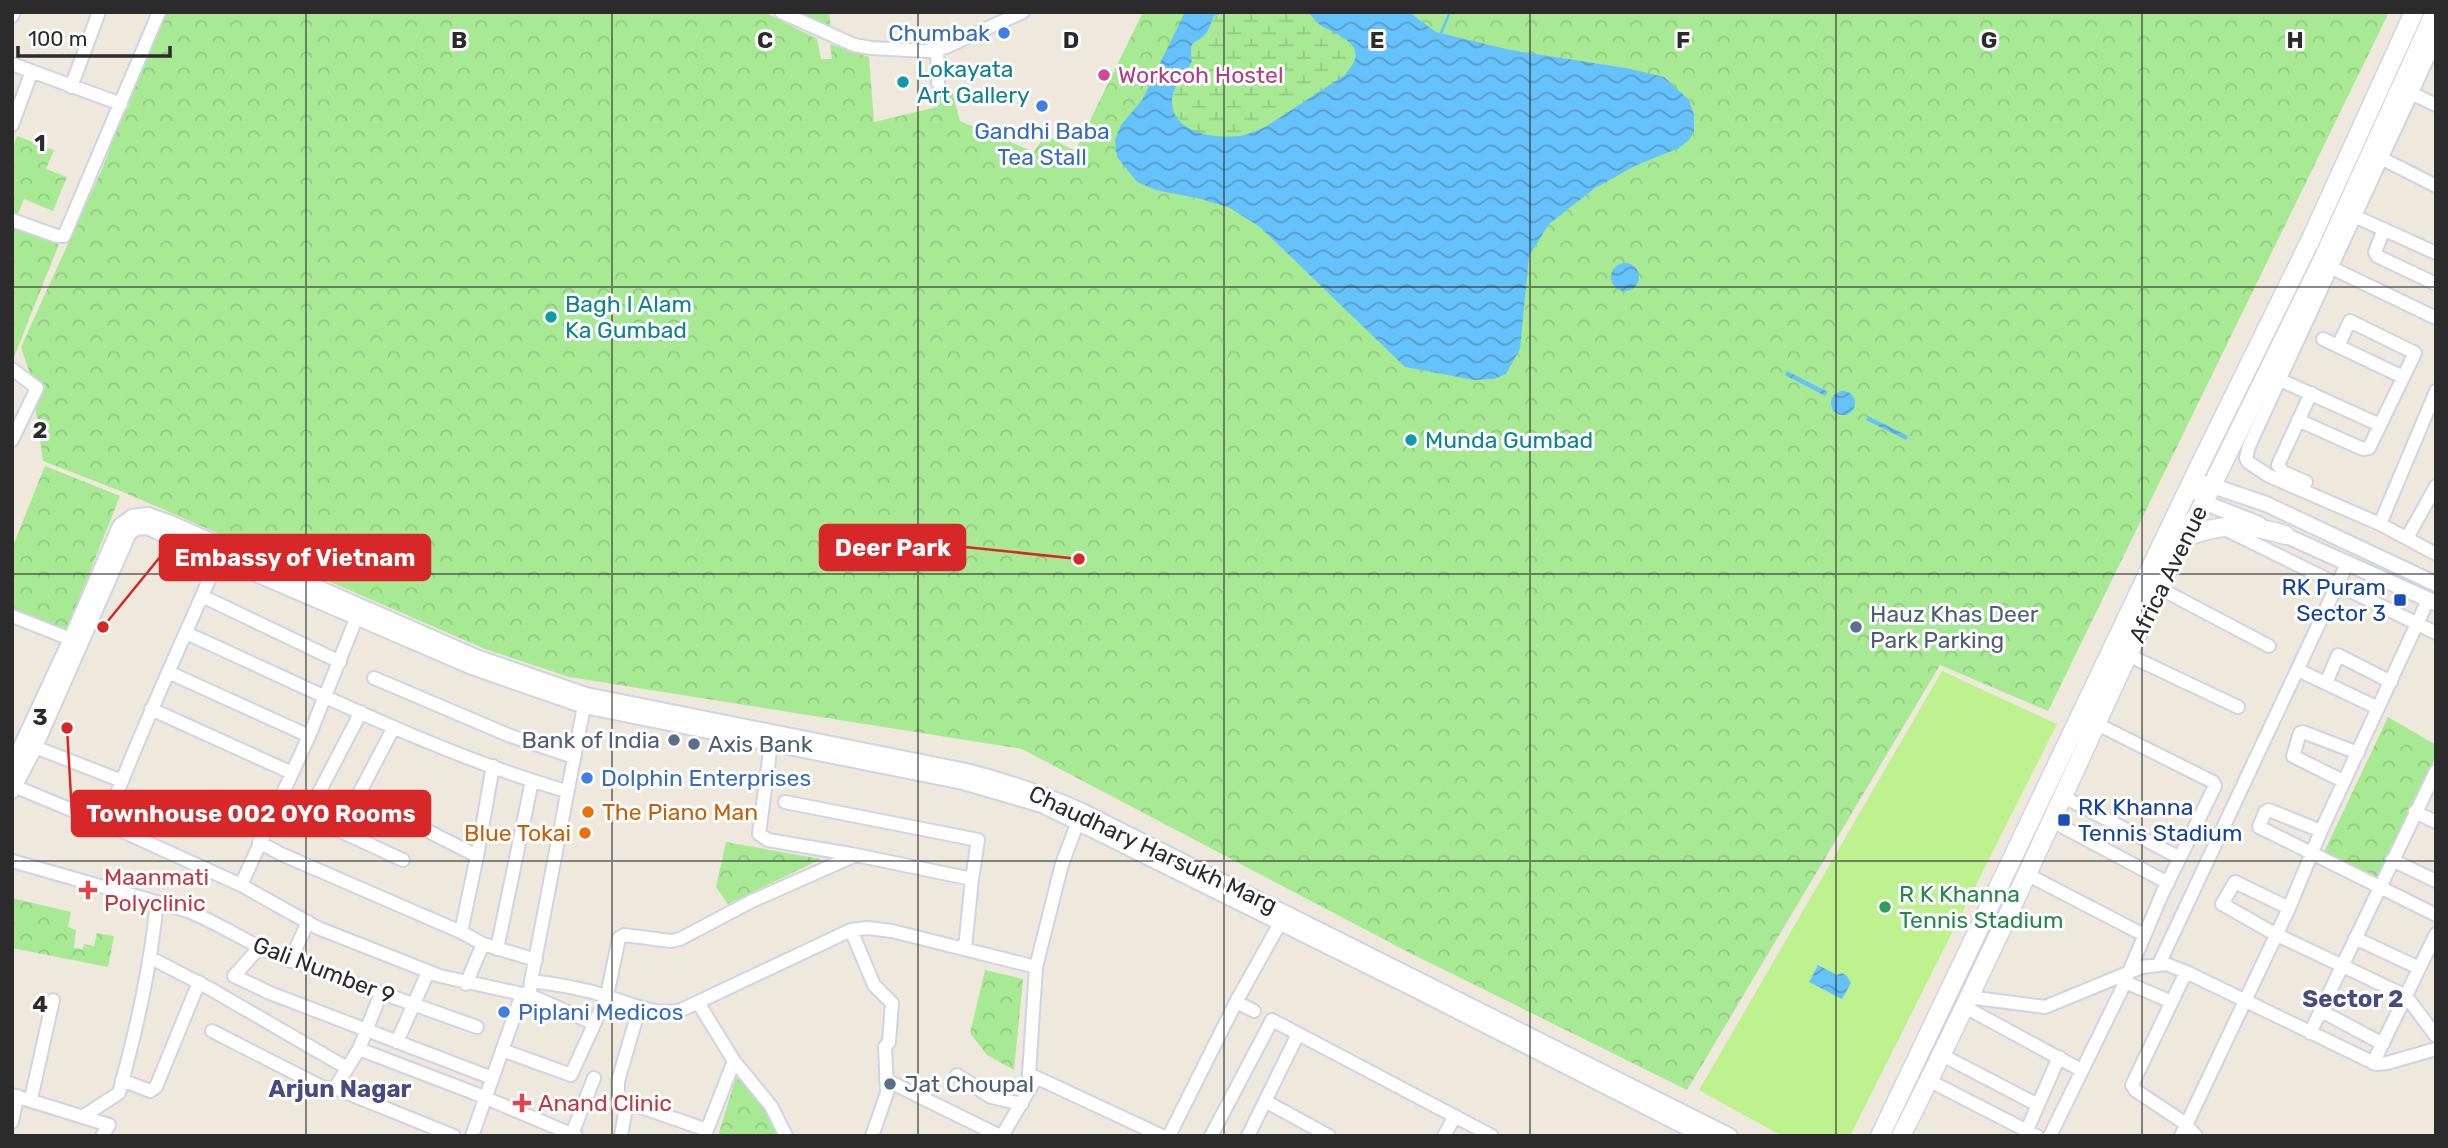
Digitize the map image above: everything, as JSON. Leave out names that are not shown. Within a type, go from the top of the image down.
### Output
[{"type":"main road","name":"Africa Avenue","points":[[1880,1136],[2194,477],[2310,241],[2414,12]]},
{"type":"main road","name":"Africa Avenue","points":[[1901,1136],[2064,797],[2095,723],[2182,539],[2323,259],[2435,12]]},
{"type":"main road","points":[[2182,539],[2219,526],[2252,526],[2284,535]]},
{"type":"street","points":[[71,87],[99,12]]},
{"type":"street","points":[[12,220],[64,236],[159,12]]},
{"type":"street","points":[[781,12],[855,44],[926,51],[937,49],[1023,12]]},
{"type":"street","points":[[2376,519],[2269,475],[2248,462],[2246,453],[2436,40]]},
{"type":"street","points":[[937,49],[938,83]]},
{"type":"street","points":[[12,64],[121,104]]},
{"type":"street","points":[[12,125],[32,71]]},
{"type":"street","points":[[2411,93],[2436,105]]},
{"type":"street","points":[[2381,158],[2436,186]]},
{"type":"street","points":[[2354,216],[2436,253]]},
{"type":"street","points":[[2384,229],[2375,252],[2377,256],[2436,284]]},
{"type":"street","points":[[2330,267],[2436,318]]},
{"type":"street","points":[[2298,420],[2363,449],[2369,448],[2414,353],[2350,321],[2338,346]]},
{"type":"street","points":[[2323,339],[2403,377]]},
{"type":"street","points":[[12,369],[37,388],[12,439]]},
{"type":"street","points":[[2278,379],[2380,425]]},
{"type":"street","points":[[2376,519],[2432,412],[2436,391]]},
{"type":"street","points":[[2311,393],[2278,462],[2280,469],[2436,554]]},
{"type":"street","points":[[2184,1130],[2288,908],[2343,781],[2417,624],[2432,602],[2284,535],[2207,494],[2194,477]]},
{"type":"street","points":[[2407,538],[2436,486]]},
{"type":"street","points":[[2207,494],[2266,504],[2436,584]]},
{"type":"street","name":"Chaudhary Harsukh Marg","points":[[13,789],[35,747],[120,526],[132,524],[148,515],[358,611],[472,667],[585,701],[772,738],[996,790],[1080,816],[1703,1136]]},
{"type":"street","points":[[2219,526],[2436,633]]},
{"type":"street","points":[[104,824],[151,709],[204,597],[222,551]]},
{"type":"street","points":[[2159,964],[2347,564]]},
{"type":"street","points":[[2159,588],[2269,646]]},
{"type":"street","points":[[204,597],[340,662]]},
{"type":"street","points":[[241,885],[327,696],[358,611]]},
{"type":"street","points":[[12,617],[77,641]]},
{"type":"street","points":[[186,633],[394,727],[532,781],[566,791]]},
{"type":"street","name":"Chaudhary Harsukh Marg","points":[[12,766],[77,641]]},
{"type":"street","points":[[2326,683],[2338,654],[2391,682]]},
{"type":"street","points":[[2128,655],[2238,708]]},
{"type":"street","points":[[2298,670],[2378,708]]},
{"type":"street","points":[[168,672],[309,736]]},
{"type":"street","points":[[374,678],[495,730],[574,757]]},
{"type":"street","points":[[472,1136],[536,960],[585,701]]},
{"type":"street","points":[[151,709],[292,773]]},
{"type":"street","points":[[361,712],[306,820],[338,830],[403,860]]},
{"type":"street","points":[[2050,1136],[2214,789],[2214,784],[2095,723]]},
{"type":"street","points":[[338,830],[359,796],[394,727]]},
{"type":"street","points":[[2343,781],[2293,756],[2300,733],[2358,753]]},
{"type":"street","points":[[772,738],[759,834],[768,839],[972,878]]},
{"type":"street","points":[[35,747],[122,781]]},
{"type":"street","points":[[461,932],[493,766]]},
{"type":"street","points":[[2311,1033],[2415,812],[2431,794],[2436,771]]},
{"type":"street","points":[[497,948],[532,781]]},
{"type":"street","points":[[13,789],[104,824],[241,885],[308,922],[428,972],[466,984],[527,990],[573,987],[607,996],[639,1009],[680,1012],[851,930],[867,928],[892,931],[1036,967]]},
{"type":"street","points":[[359,796],[477,856]]},
{"type":"street","points":[[2064,797],[2180,858]]},
{"type":"street","points":[[785,802],[978,841],[965,948]]},
{"type":"street","points":[[2321,831],[2273,810],[2265,812],[2259,826],[2261,830],[2436,915]]},
{"type":"street","points":[[2415,812],[2436,822]]},
{"type":"street","points":[[1080,816],[1062,864],[1036,967],[1029,1074],[1162,1136]]},
{"type":"street","points":[[2052,821],[2168,883]]},
{"type":"street","points":[[259,842],[483,944],[536,960]]},
{"type":"street","points":[[502,1050],[571,1075],[607,996],[621,936],[671,941],[680,939],[752,901],[856,855]]},
{"type":"street","points":[[2392,860],[2436,881]]},
{"type":"street","name":"Gali Number 9","points":[[12,862],[208,919],[259,948],[290,961],[477,1027]]},
{"type":"street","points":[[2026,874],[2144,934]]},
{"type":"street","points":[[2288,908],[2236,882],[2232,884],[2223,906],[2275,934],[2406,996],[2436,1036]]},
{"type":"street","points":[[82,1117],[119,1093],[140,1017],[151,958],[157,902]]},
{"type":"street","points":[[1169,1136],[1236,1002],[1283,918]]},
{"type":"street","points":[[290,961],[308,922]]},
{"type":"street","points":[[851,930],[874,985],[892,1003],[889,1042],[886,1047],[887,1093],[872,1136]]},
{"type":"street","points":[[2355,938],[2419,968]]},
{"type":"street","points":[[2373,1063],[2434,943]]},
{"type":"street","points":[[466,984],[483,944]]},
{"type":"street","points":[[259,948],[234,976],[270,993],[492,1078]]},
{"type":"street","points":[[151,958],[199,982],[347,1068]]},
{"type":"street","points":[[1966,1001],[2045,1007],[2159,964],[2186,972],[2373,1063],[2382,1064],[2436,1049]]},
{"type":"street","points":[[397,1042],[411,1005],[428,972]]},
{"type":"street","points":[[2186,972],[2132,1085],[2184,1130],[2196,1136]]},
{"type":"street","points":[[2126,977],[2172,1002]]},
{"type":"street","points":[[122,1080],[150,1091],[156,1087],[199,982]]},
{"type":"street","points":[[527,990],[593,1023]]},
{"type":"street","points":[[335,1088],[359,1049],[381,993]]},
{"type":"street","points":[[31,1099],[54,1000]]},
{"type":"street","points":[[1966,1001],[2081,1070]]},
{"type":"street","points":[[1236,1002],[1254,1011]]},
{"type":"street","points":[[699,1004],[734,1061],[771,1106],[786,1136]]},
{"type":"street","points":[[639,1009],[618,1081],[618,1099],[706,1133],[734,1061]]},
{"type":"street","points":[[2322,1011],[2383,1044]]},
{"type":"street","points":[[1211,1136],[1272,1020],[1492,1136]]},
{"type":"street","points":[[212,1031],[324,1088],[335,1088],[454,1136]]},
{"type":"street","points":[[1248,1136],[1298,1034]]},
{"type":"street","points":[[359,1049],[574,1135],[594,1078]]},
{"type":"street","points":[[1940,1054],[2038,1105]]},
{"type":"street","points":[[1928,1080],[2032,1133],[2038,1105],[2059,1057]]},
{"type":"street","points":[[957,1075],[991,1097],[1022,1104]]},
{"type":"street","points":[[887,1080],[1000,1136],[1036,1078]]},
{"type":"street","points":[[12,1122],[15,1095],[109,1125],[102,1136]]},
{"type":"street","points":[[1265,1101],[1329,1136]]},
{"type":"street","points":[[621,1136],[627,1102]]},
{"type":"street","name":"Chaudhary Harsukh Marg","points":[[1638,1102],[1730,1136]]},
{"type":"street","points":[[1444,1136],[1455,1116]]},
{"type":"green space","points":[[162,12],[764,12],[817,39],[821,59],[832,59],[830,44],[869,57],[874,122],[937,107],[938,86],[952,91],[960,121],[1034,152],[1045,135],[1075,151],[1143,12],[2389,12],[2048,711],[1940,665],[1687,1090],[1408,952],[1022,749],[569,677],[485,649],[123,492],[43,461],[31,377],[21,347],[102,169]]},
{"type":"green space","points":[[800,12],[829,12],[831,28]]},
{"type":"green space","points":[[1225,12],[1308,12],[1347,42],[1356,55],[1353,64],[1345,75],[1265,127],[1240,136],[1201,134],[1181,121],[1174,112],[1172,99],[1177,82],[1189,67],[1193,41],[1214,18]]},
{"type":"green space","points":[[17,136],[54,150],[46,169],[67,177],[53,211],[24,199],[18,214],[12,212],[12,149]]},
{"type":"green space","points":[[12,226],[59,244],[14,357],[12,356]]},
{"type":"green space","points":[[45,466],[120,496],[66,632],[12,611],[12,548]]},
{"type":"green space","name":"R K Khanna Tennis Stadium","points":[[1942,671],[2057,724],[1850,1136],[1782,1136],[1699,1090]]},
{"type":"green space","points":[[2388,717],[2436,745],[2436,756],[2377,878],[2324,852]]},
{"type":"green space","points":[[726,842],[821,859],[728,904],[716,887]]},
{"type":"green space","points":[[12,898],[71,912],[68,927],[76,930],[74,948],[83,949],[84,944],[94,946],[97,933],[114,936],[108,967],[12,948]]},
{"type":"green space","points":[[985,970],[1023,979],[1014,1070],[987,1055],[970,1033]]},
{"type":"green space","points":[[736,1077],[766,1107],[781,1136],[718,1136]]},
{"type":"water","points":[[1185,12],[1225,12],[1214,16],[1207,32],[1192,45],[1192,61],[1178,83],[1172,99],[1178,120],[1207,135],[1229,137],[1249,134],[1265,127],[1345,75],[1355,60],[1354,49],[1347,40],[1320,25],[1308,12],[1409,12],[1436,32],[1510,50],[1626,68],[1664,77],[1689,100],[1694,115],[1694,131],[1690,139],[1679,148],[1635,166],[1595,188],[1549,224],[1529,256],[1520,349],[1506,374],[1494,379],[1474,380],[1405,367],[1260,227],[1230,208],[1156,190],[1137,182],[1117,157],[1115,140],[1121,125],[1142,100]]},
{"type":"water","points":[[1625,263],[1635,267],[1639,277],[1635,287],[1625,291],[1615,287],[1611,277],[1615,267]]},
{"type":"water","points":[[1787,371],[1828,392],[1825,396],[1785,375]]},
{"type":"water","points":[[1843,391],[1852,394],[1855,403],[1852,412],[1843,415],[1834,412],[1831,403],[1834,394]]},
{"type":"water","points":[[1868,416],[1908,436],[1906,440],[1866,420]]},
{"type":"water","points":[[1818,965],[1837,975],[1842,973],[1847,976],[1851,983],[1842,999],[1809,982]]},
{"type":"waterway","points":[[1441,33],[1450,12]]},
{"type":"place","name":"Chumbak","points":[[1004,33]]},
{"type":"place","name":"Workcoh Hostel","points":[[1104,75]]},
{"type":"place","name":"Lokayata Art Gallery","points":[[903,82]]},
{"type":"place","name":"Gandhi Baba Tea Stall","points":[[1042,106]]},
{"type":"place","name":"Bagh I Alam Ka Gumbad","points":[[551,317]]},
{"type":"place","name":"Munda Gumbad","points":[[1411,440]]},
{"type":"place","name":"Deer Park","points":[[1079,559]]},
{"type":"place","name":"RK Puram Sector 3","points":[[2400,600]]},
{"type":"place","name":"Embassy of Vietnam","points":[[103,627]]},
{"type":"place","name":"Hauz Khas Deer Park Parking","points":[[1856,627]]},
{"type":"place","name":"Townhouse 002 OYO Rooms","points":[[67,728]]},
{"type":"place","name":"Bank of India","points":[[674,740]]},
{"type":"place","name":"Axis Bank","points":[[694,744]]},
{"type":"place","name":"Dolphin Enterprises","points":[[587,778]]},
{"type":"place","name":"The Piano Man","points":[[588,812]]},
{"type":"place","name":"RK Khanna Tennis Stadium","points":[[2064,820]]},
{"type":"place","name":"Blue Tokai","points":[[585,833]]},
{"type":"place","name":"Maanmati Polyclinic","points":[[88,890]]},
{"type":"place","name":"R K Khanna Tennis Stadium","points":[[1885,907]]},
{"type":"place","name":"Piplani Medicos","points":[[504,1012]]},
{"type":"place","name":"Jat Choupal","points":[[890,1084]]},
{"type":"place","name":"Anand Clinic","points":[[522,1103]]},
{"type":"district","name":"Sector 2","points":[[2353,999]]},
{"type":"district","name":"Arjun Nagar","points":[[340,1089]]}]
